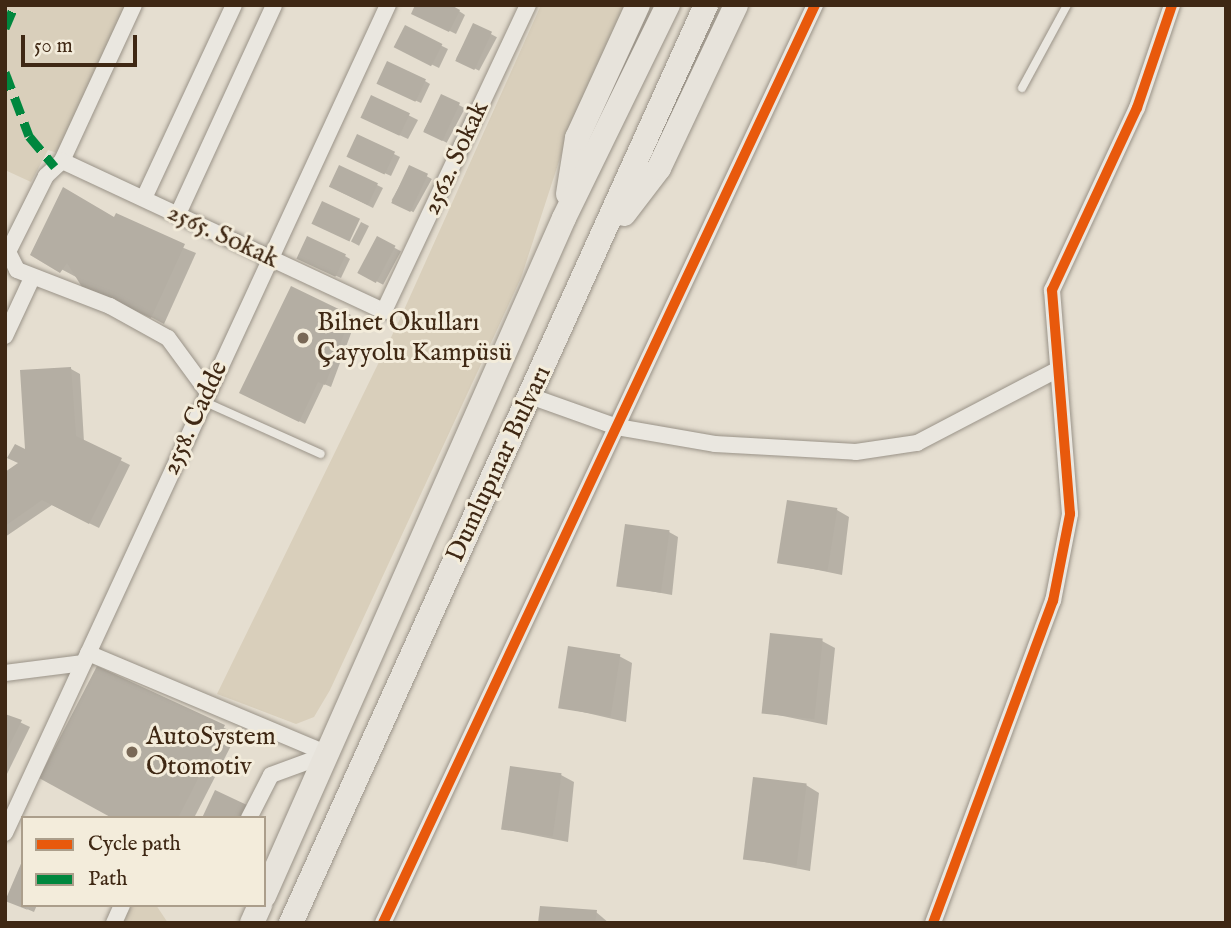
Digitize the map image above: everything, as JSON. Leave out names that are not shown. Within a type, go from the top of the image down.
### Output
[{"type":"highway","points":[[565,218],[577,138],[638,5]]},
{"type":"highway","name":"Dumlupınar Bulvarı","points":[[291,923],[601,245],[706,5]]},
{"type":"highway","points":[[601,245],[659,168],[736,5]]},
{"type":"highway","name":"Dumlupınar Bulvarı","points":[[266,892],[565,218],[664,14]]},
{"type":"highway","points":[[252,923],[259,907]]},
{"type":"street","points":[[134,5],[62,161],[46,176],[8,252],[9,266],[157,331],[176,346],[205,396]]},
{"type":"street","points":[[144,198],[234,5]]},
{"type":"street","points":[[178,214],[274,5]]},
{"type":"street","name":"2558. Cadde","points":[[6,832],[205,396],[388,5]]},
{"type":"street","name":"2562. Sokak","points":[[384,311],[528,5]]},
{"type":"street","points":[[383,923],[815,5]]},
{"type":"street","points":[[933,923],[1053,601],[1071,494],[1055,370],[1052,290],[1137,108],[1172,5]]},
{"type":"street","name":"2565. Sokak","points":[[62,161],[384,311]]},
{"type":"street","points":[[5,336],[32,278]]},
{"type":"street","points":[[530,396],[617,427],[772,450],[876,451],[955,427],[1055,370]]},
{"type":"street","points":[[5,673],[85,658],[328,754]]},
{"type":"street","points":[[250,816],[271,775],[328,754]]},
{"type":"street","points":[[114,923],[121,907]]},
{"type":"lane","points":[[1022,88],[1067,5]]},
{"type":"lane","points":[[205,396],[321,454]]},
{"type":"shaded area","points":[[5,5],[126,5],[60,154],[48,150],[31,182],[5,170]]},
{"type":"shaded area","points":[[541,5],[627,5],[565,143],[521,278],[330,690],[314,717],[296,724],[217,694],[399,321]]},
{"type":"shaded area","points":[[131,907],[157,907],[168,923],[122,923]]},
{"type":"building","points":[[415,5],[451,5],[460,10],[449,32],[411,14]]},
{"type":"building","points":[[473,23],[492,32],[474,70],[455,61]]},
{"type":"building","points":[[405,25],[442,44],[431,66],[394,47]]},
{"type":"building","points":[[387,61],[426,79],[415,102],[376,84]]},
{"type":"building","points":[[441,94],[460,103],[442,141],[423,132]]},
{"type":"building","points":[[371,95],[410,113],[399,136],[360,118]]},
{"type":"building","points":[[357,134],[395,152],[384,174],[346,157]]},
{"type":"building","points":[[339,165],[378,183],[368,205],[329,187]]},
{"type":"building","points":[[409,165],[428,174],[410,212],[391,203]]},
{"type":"building","points":[[63,187],[114,217],[116,213],[185,244],[151,318],[82,287],[67,263],[60,273],[30,255]]},
{"type":"building","points":[[322,201],[360,219],[349,241],[311,224]]},
{"type":"building","points":[[307,236],[346,254],[335,277],[296,259]]},
{"type":"building","points":[[377,236],[396,246],[376,283],[357,273]]},
{"type":"building","name":"Bilnet Okulları Çayyolu Kampüsü","points":[[291,286],[351,315],[325,385],[318,382],[299,422],[239,393]]},
{"type":"building","points":[[71,367],[76,436],[122,458],[89,524],[42,500],[5,526],[5,472],[18,463],[7,458],[15,444],[25,449],[20,370]]},
{"type":"building","points":[[787,500],[837,508],[827,571],[777,563]]},
{"type":"building","points":[[625,524],[670,530],[661,593],[616,586]]},
{"type":"building","points":[[770,633],[823,639],[814,719],[762,714]]},
{"type":"building","points":[[568,646],[620,654],[610,717],[558,708]]},
{"type":"building","name":"AutoSystem Otomotiv","points":[[97,666],[225,725],[179,816],[108,816],[39,778]]},
{"type":"building","points":[[5,714],[22,720],[5,754]]},
{"type":"building","points":[[510,766],[561,773],[553,837],[501,829]]},
{"type":"building","points":[[753,777],[807,784],[796,866],[743,859]]},
{"type":"building","points":[[215,790],[249,806],[245,816],[203,816]]},
{"type":"building","points":[[21,864],[21,907],[28,910],[5,901]]},
{"type":"building","points":[[540,906],[597,910],[595,923],[538,923]]},
{"type":"marked path","points":[[5,28],[15,5]]},
{"type":"marked path","points":[[5,72],[29,136],[55,167]]},
{"type":"cycle path","points":[[383,923],[815,5]]},
{"type":"cycle path","points":[[933,923],[1053,601],[1070,514],[1052,290],[1137,108],[1172,5]]},
{"type":"place","name":"Bilnet Okulları Çayyolu Kampüsü","points":[[303,338]]},
{"type":"place","name":"AutoSystem Otomotiv","points":[[132,752]]}]
